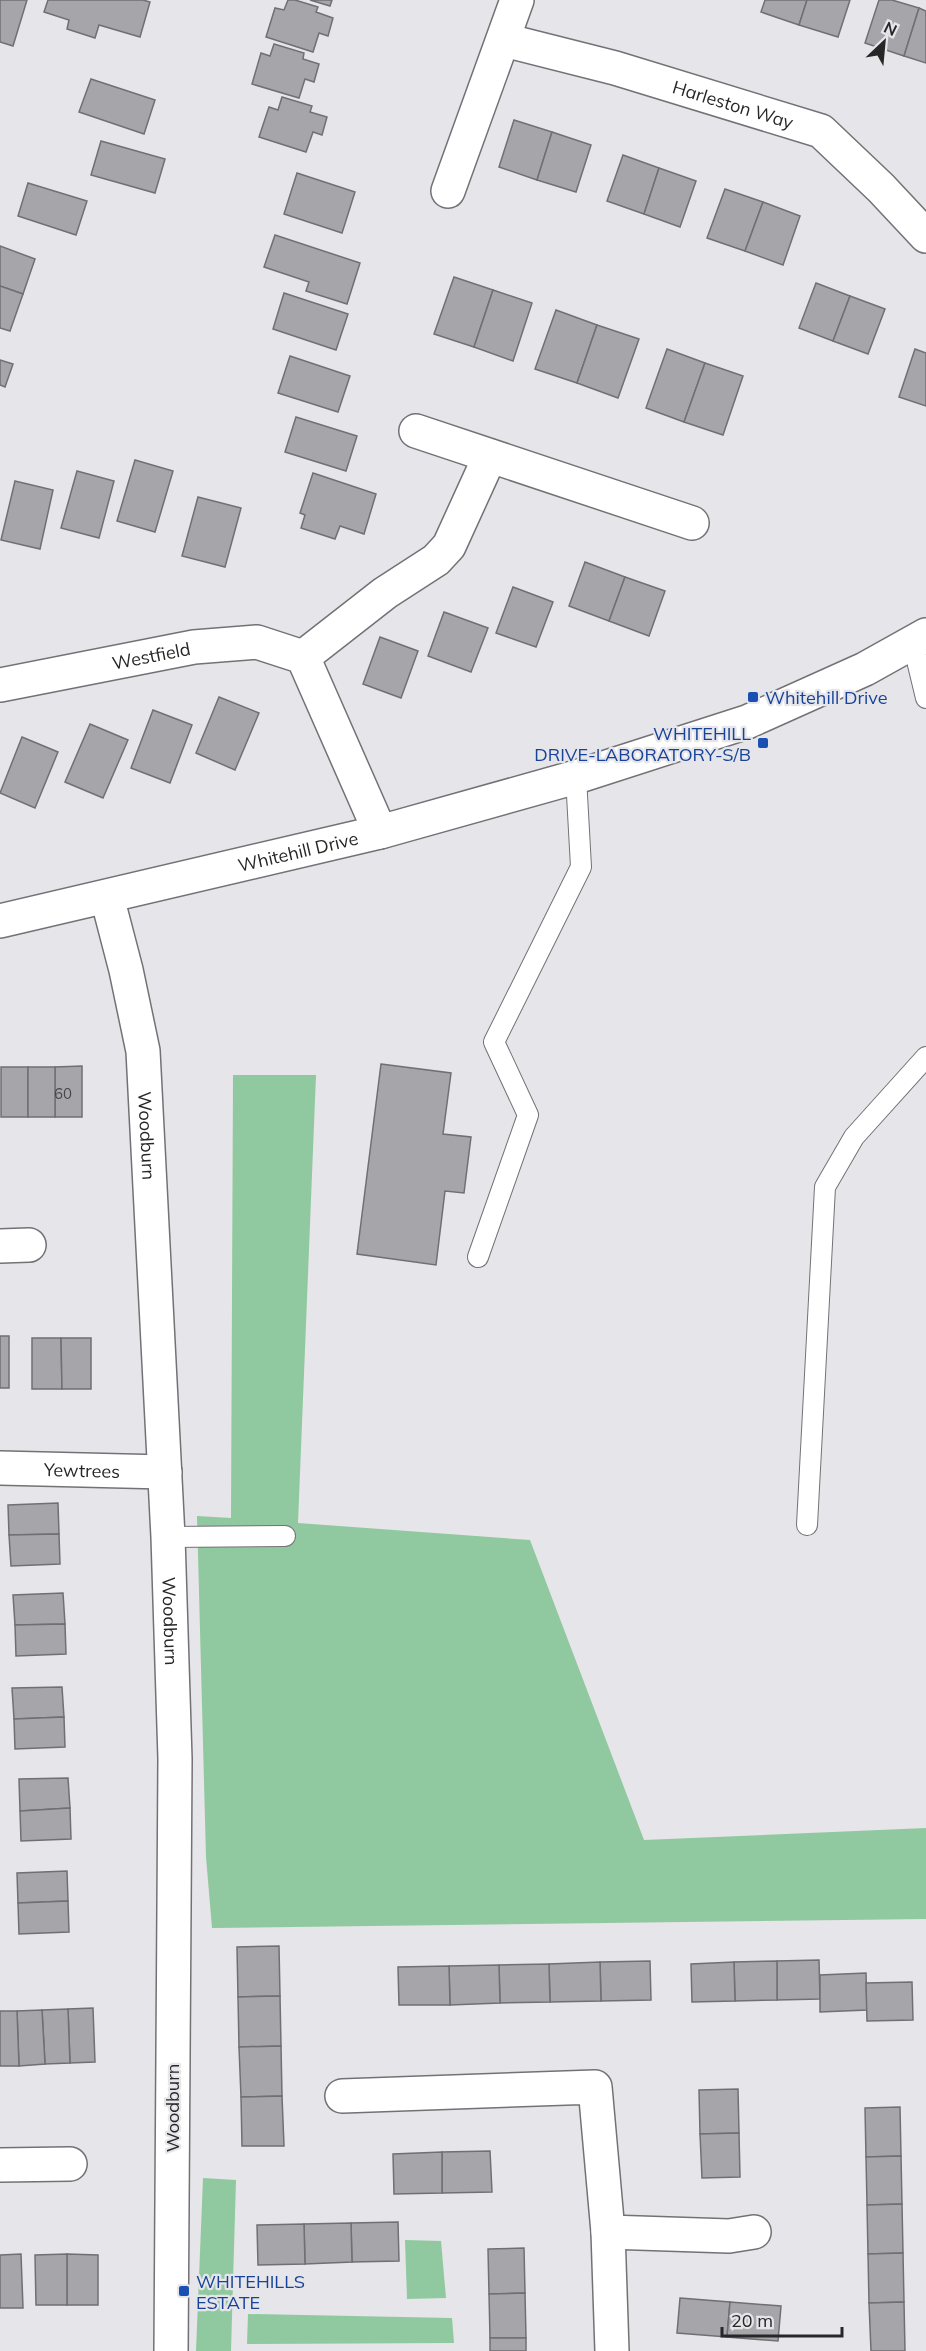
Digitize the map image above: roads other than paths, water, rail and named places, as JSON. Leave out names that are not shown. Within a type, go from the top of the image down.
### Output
[{"type":"street","points":[[448,191],[517,0]]},
{"type":"street","name":"Harleston Way","points":[[504,40],[615,68],[821,131],[881,188],[926,236]]},
{"type":"street","points":[[416,431],[692,523]]},
{"type":"street","points":[[380,832],[303,657],[385,593],[436,560],[449,546],[489,456]]},
{"type":"street","name":"Whitehill Drive","points":[[0,921],[380,832],[576,777],[747,722],[865,669],[919,640]]},
{"type":"street","name":"Westfield","points":[[0,685],[194,647],[257,642],[303,657]]},
{"type":"street","name":"Woodburn","points":[[107,897],[126,970],[143,1051],[168,1537],[175,1759],[171,2351]]},
{"type":"street","name":"Yewtrees","points":[[0,1468],[165,1472]]},
{"type":"street","points":[[342,2096],[595,2087],[608,2232],[612,2351]]},
{"type":"street","points":[[0,2165],[70,2164]]},
{"type":"street","points":[[608,2232],[729,2236],[754,2232]]},
{"type":"lane","points":[[919,640],[926,698]]},
{"type":"lane","points":[[478,1257],[528,1115],[494,1042],[581,867],[576,777]]},
{"type":"lane","points":[[807,1526],[825,1187],[854,1137],[926,1057]]},
{"type":"lane","points":[[168,1537],[285,1536]]},
{"type":"place","name":"Whitehill Drive","points":[[753,697]]},
{"type":"place","name":"WHITEHILL DRIVE-LABORATORY-S/B","points":[[763,743]]},
{"type":"place","name":"WHITEHILLS ESTATE","points":[[184,2291]]}]
